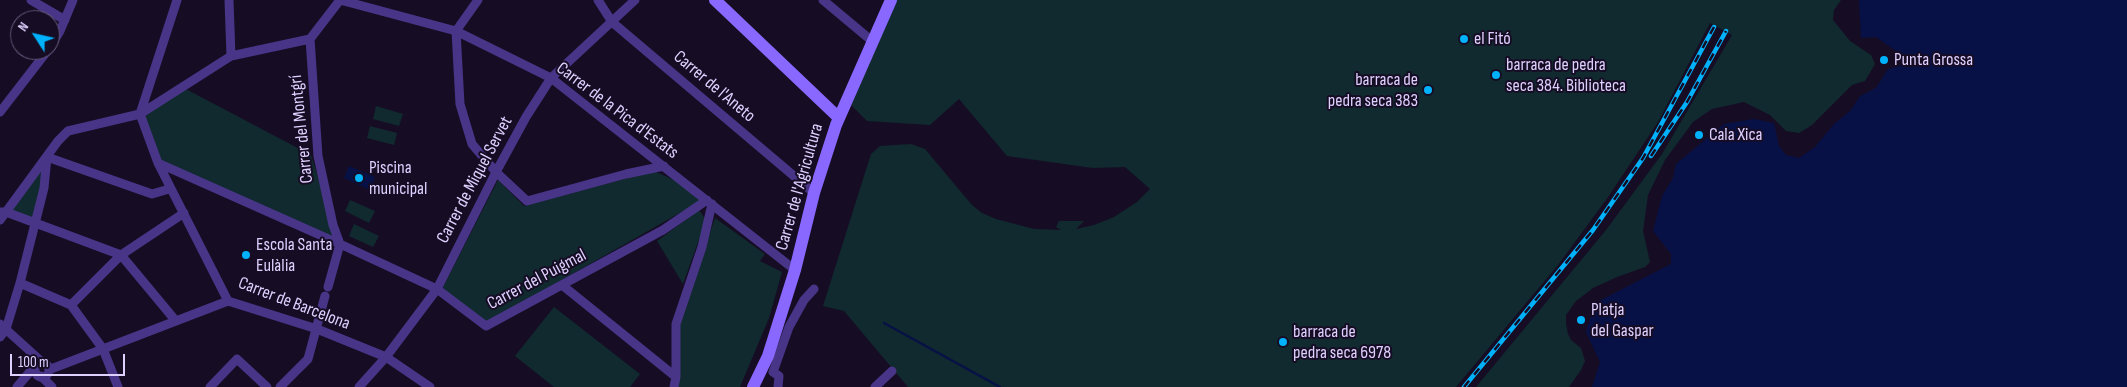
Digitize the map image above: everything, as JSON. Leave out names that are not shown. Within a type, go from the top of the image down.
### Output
[{"type":"street","points":[[31,0],[65,20]]},
{"type":"street","points":[[60,29],[73,0]]},
{"type":"street","points":[[158,163],[140,114],[177,0]]},
{"type":"street","points":[[229,0],[231,56]]},
{"type":"street","points":[[0,220],[3,212],[68,131],[140,114],[231,56],[310,39],[340,0]]},
{"type":"street","name":"Carrer de la Pica d'Estats","points":[[340,0],[456,31],[551,78],[795,270]]},
{"type":"street","points":[[478,0],[456,31],[460,104],[472,144],[496,172],[527,201],[626,174],[664,166]]},
{"type":"street","name":"Carrer de l'Aneto","points":[[598,0],[612,22],[814,193]]},
{"type":"street","name":"Carrer de Miquel Servet","points":[[359,387],[386,357],[437,289],[496,172],[526,117],[551,78],[635,0]]},
{"type":"street","points":[[715,0],[839,118]]},
{"type":"street","points":[[824,0],[872,41]]},
{"type":"street","name":"Carrer de l'Agricultura","points":[[753,387],[768,356],[795,270],[814,193],[839,118],[891,0]]},
{"type":"street","name":"Carrer del Montgrí","points":[[310,39],[318,156],[333,225],[340,244]]},
{"type":"street","points":[[0,112],[40,60]]},
{"type":"street","points":[[47,157],[152,194],[169,188]]},
{"type":"street","points":[[0,337],[20,283],[44,188],[47,157]]},
{"type":"street","name":"Carrer del Puigmal","points":[[158,163],[437,289],[486,326],[663,230],[709,202]]},
{"type":"street","name":"Carrer de Barcelona","points":[[158,163],[228,301],[317,329],[386,357],[430,387]]},
{"type":"street","points":[[674,387],[676,377],[676,324],[702,247],[709,202]]},
{"type":"street","points":[[3,212],[35,222],[121,255],[175,320]]},
{"type":"street","points":[[71,305],[121,255],[184,213]]},
{"type":"street","points":[[328,287],[340,244]]},
{"type":"street","points":[[20,283],[71,305],[103,349],[118,387]]},
{"type":"street","points":[[562,285],[676,377]]},
{"type":"street","points":[[778,387],[779,376],[773,372],[789,327],[804,300],[814,289]]},
{"type":"street","points":[[280,387],[308,359],[325,296]]},
{"type":"street","points":[[3,327],[38,365],[50,369],[228,301]]},
{"type":"street","points":[[210,387],[237,359],[267,387]]},
{"type":"street","points":[[38,365],[36,373],[52,387]]},
{"type":"street","points":[[17,387],[38,365]]},
{"type":"street","points":[[41,376],[46,376],[50,369]]},
{"type":"street","points":[[875,387],[892,371]]},
{"type":"green space","points":[[896,0],[1841,0],[1834,10],[1833,20],[1850,41],[1871,55],[1875,64],[1865,81],[1852,85],[1812,125],[1799,133],[1786,131],[1770,115],[1744,102],[1712,109],[1693,122],[1665,160],[1648,195],[1643,231],[1650,262],[1645,267],[1593,288],[1576,301],[1566,315],[1568,334],[1571,340],[1581,348],[1585,361],[1569,387],[1476,387],[1606,230],[1662,154],[1732,35],[1710,23],[1658,122],[1606,200],[1558,265],[1456,387],[908,387],[844,311],[823,306],[871,154],[880,146],[911,144],[925,149],[972,205],[982,213],[996,219],[1034,229],[1061,230],[1056,227],[1059,221],[1084,221],[1076,229],[1094,225],[1114,217],[1137,202],[1150,189],[1125,167],[1093,168],[1007,156],[959,99],[930,125],[867,121],[851,105]]},
{"type":"green space","points":[[182,87],[311,155],[340,244],[158,163],[140,114]]},
{"type":"green space","points":[[376,106],[403,114],[399,126],[373,119]]},
{"type":"green space","points":[[370,126],[397,133],[394,145],[367,138]]},
{"type":"green space","points":[[47,157],[35,222],[6,212]]},
{"type":"green space","points":[[654,171],[674,180],[699,198],[699,202],[486,323],[445,291],[443,287],[498,180],[524,206]]},
{"type":"green space","points":[[350,200],[375,211],[369,223],[345,211]]},
{"type":"green space","points":[[699,210],[706,220],[683,284],[657,241]]},
{"type":"green space","points":[[715,218],[765,254],[760,261],[782,272],[769,318],[740,387],[677,387],[679,323]]},
{"type":"green space","points":[[354,224],[379,236],[373,247],[349,236]]},
{"type":"green space","points":[[554,307],[640,374],[630,387],[554,387],[515,356]]},
{"type":"shaded area","points":[[1859,0],[2127,0],[2127,387],[1592,387],[1600,362],[1586,332],[1595,303],[1671,264],[1671,254],[1653,231],[1662,196],[1673,178],[1676,164],[1724,124],[1754,119],[1774,123],[1779,146],[1786,155],[1799,158],[1815,147],[1834,124],[1851,110],[1860,96],[1876,88],[1888,69],[1902,65],[1903,56],[1876,37],[1861,38]]},
{"type":"shaded area","name":"Piscina municipal","points":[[349,166],[375,177],[370,190],[344,178]]},
{"type":"waterway","points":[[884,323],[1000,387]]},
{"type":"railway","points":[[1464,387],[1593,230],[1643,158],[1714,27]]},
{"type":"railway","points":[[1651,156],[1687,102],[1726,31]]},
{"type":"place","name":"el Fitó","points":[[1464,39]]},
{"type":"place","name":"Punta Grossa","points":[[1884,60]]},
{"type":"place","name":"barraca de pedra seca 384. Biblioteca","points":[[1496,75]]},
{"type":"place","name":"barraca de pedra seca 383","points":[[1428,90]]},
{"type":"place","name":"Cala Xica","points":[[1699,135]]},
{"type":"place","name":"Piscina municipal","points":[[359,178]]},
{"type":"place","name":"Escola Santa Eulàlia","points":[[246,255]]},
{"type":"place","name":"Platja del Gaspar","points":[[1581,320]]},
{"type":"place","name":"barraca de pedra seca 6978","points":[[1283,342]]}]
